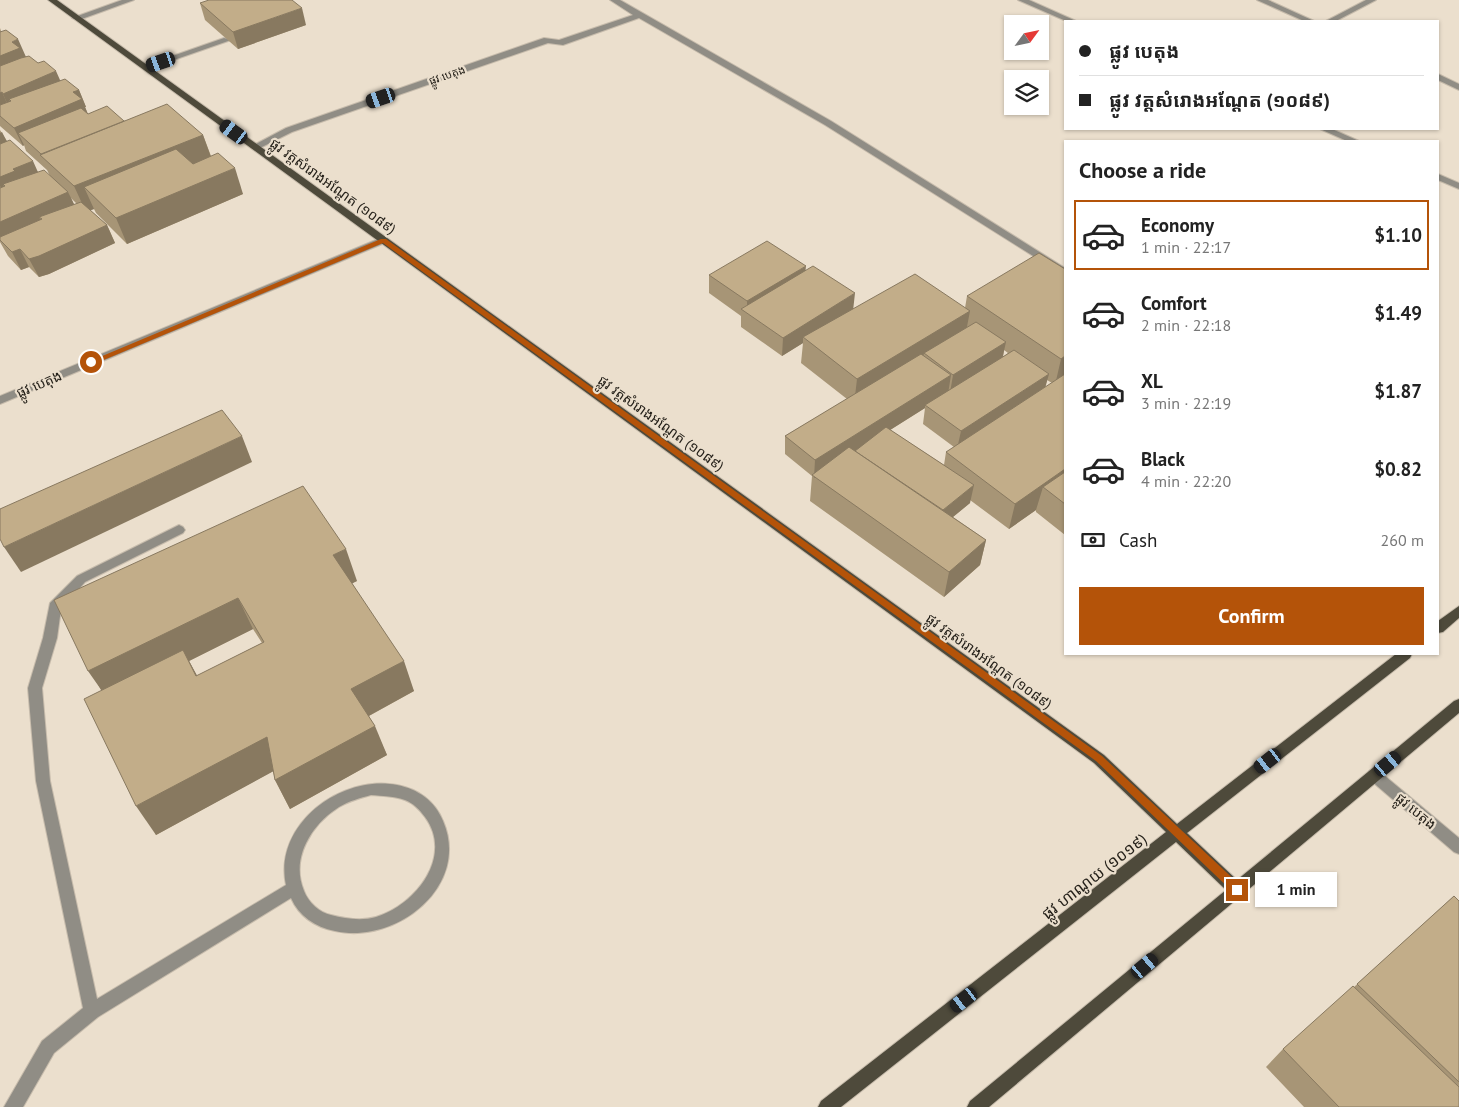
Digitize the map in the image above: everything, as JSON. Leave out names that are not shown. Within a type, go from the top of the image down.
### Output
[{"type":"main road","name":"ផ្លូវ វត្តសំរោងអណ្ដែត (១០៨៩)","points":[[52,0],[1099,758],[1237,890]]},
{"type":"main road","points":[[1439,627],[1459,611]]},
{"type":"main road","name":"ផ្លូវ ហាណូយ (១០១៩)","points":[[828,1107],[1404,655]]},
{"type":"main road","points":[[976,1107],[1459,704]]},
{"type":"street","points":[[76,18],[130,0]]},
{"type":"street","points":[[614,0],[828,123],[1064,272]]},
{"type":"street","points":[[1022,0],[1070,20]]},
{"type":"street","points":[[1261,0],[1308,20]]},
{"type":"street","points":[[1332,20],[1372,0]]},
{"type":"street","name":"ផ្លូវ បេតុង","points":[[255,147],[289,130],[547,40],[560,43],[640,15]]},
{"type":"street","points":[[145,68],[227,40]]},
{"type":"street","points":[[1439,78],[1459,87]]},
{"type":"street","points":[[1327,130],[1352,140]]},
{"type":"street","points":[[1439,177],[1459,186]]},
{"type":"street","name":"ផ្លូវ បេតុង","points":[[0,400],[383,240]]},
{"type":"street","points":[[92,1011],[43,781],[35,688],[50,638],[55,606],[81,579],[179,530]]},
{"type":"street","name":"ផ្លូវ បេតុង","points":[[1374,776],[1459,847]]},
{"type":"street","points":[[371,790],[386,790],[415,797],[430,810],[441,830],[443,852],[437,875],[422,897],[401,914],[376,924],[349,927],[324,921],[305,907],[294,888],[291,866],[300,838],[309,824],[327,807],[348,795],[371,790]]},
{"type":"street","points":[[13,1107],[48,1046],[92,1011],[294,888]]},
{"type":"building","points":[[209,0],[292,0],[302,8],[233,32],[200,3]]},
{"type":"building","points":[[6,30],[18,39],[12,42],[20,48],[0,56],[0,32]]},
{"type":"building","points":[[29,56],[38,63],[44,61],[56,71],[3,94],[2,92],[0,93],[0,66]]},
{"type":"building","points":[[65,79],[79,90],[73,92],[82,99],[14,128],[0,116],[0,105],[11,101],[9,99]]},
{"type":"building","points":[[167,104],[203,135],[74,186],[40,155]]},
{"type":"building","points":[[107,106],[124,121],[41,154],[18,133],[81,108],[88,114]]},
{"type":"building","points":[[10,140],[33,161],[13,169],[15,171],[0,177],[0,144]]},
{"type":"building","points":[[176,149],[193,164],[218,153],[235,168],[116,218],[84,187]]},
{"type":"building","points":[[44,170],[68,192],[0,222],[0,188],[5,186],[3,184]]},
{"type":"building","points":[[81,202],[107,225],[29,259],[20,249],[12,252],[0,240],[0,237],[42,219],[39,217]]},
{"type":"building","points":[[767,241],[806,266],[747,301],[709,275]]},
{"type":"building","points":[[1039,253],[1064,268],[1064,357],[1061,359],[967,296]]},
{"type":"building","points":[[813,266],[855,293],[783,338],[741,309]]},
{"type":"building","points":[[915,274],[970,311],[857,379],[803,337]]},
{"type":"building","points":[[976,322],[1006,342],[953,375],[924,353]]},
{"type":"building","points":[[1014,350],[1049,374],[961,431],[925,405]]},
{"type":"building","points":[[921,354],[951,375],[815,460],[785,436]]},
{"type":"building","points":[[1064,375],[1064,470],[1015,504],[946,452]]},
{"type":"building","points":[[222,410],[242,436],[4,547],[0,539],[0,509]]},
{"type":"building","points":[[886,427],[974,485],[943,510],[855,451]]},
{"type":"building","points":[[849,447],[986,540],[949,572],[812,475]]},
{"type":"building","points":[[1064,473],[1064,503],[1043,487]]},
{"type":"building","points":[[303,486],[346,549],[333,555],[404,661],[351,689],[375,726],[275,780],[267,737],[136,806],[84,699],[183,650],[196,676],[264,642],[238,598],[88,671],[54,600]]},
{"type":"building","points":[[1454,896],[1459,901],[1459,1082],[1357,984]]},
{"type":"building","points":[[1353,986],[1459,1087],[1459,1107],[1339,1107],[1283,1049]]},
{"type":"route","points":[[91,362],[383,240],[1099,758],[1237,890]]}]
